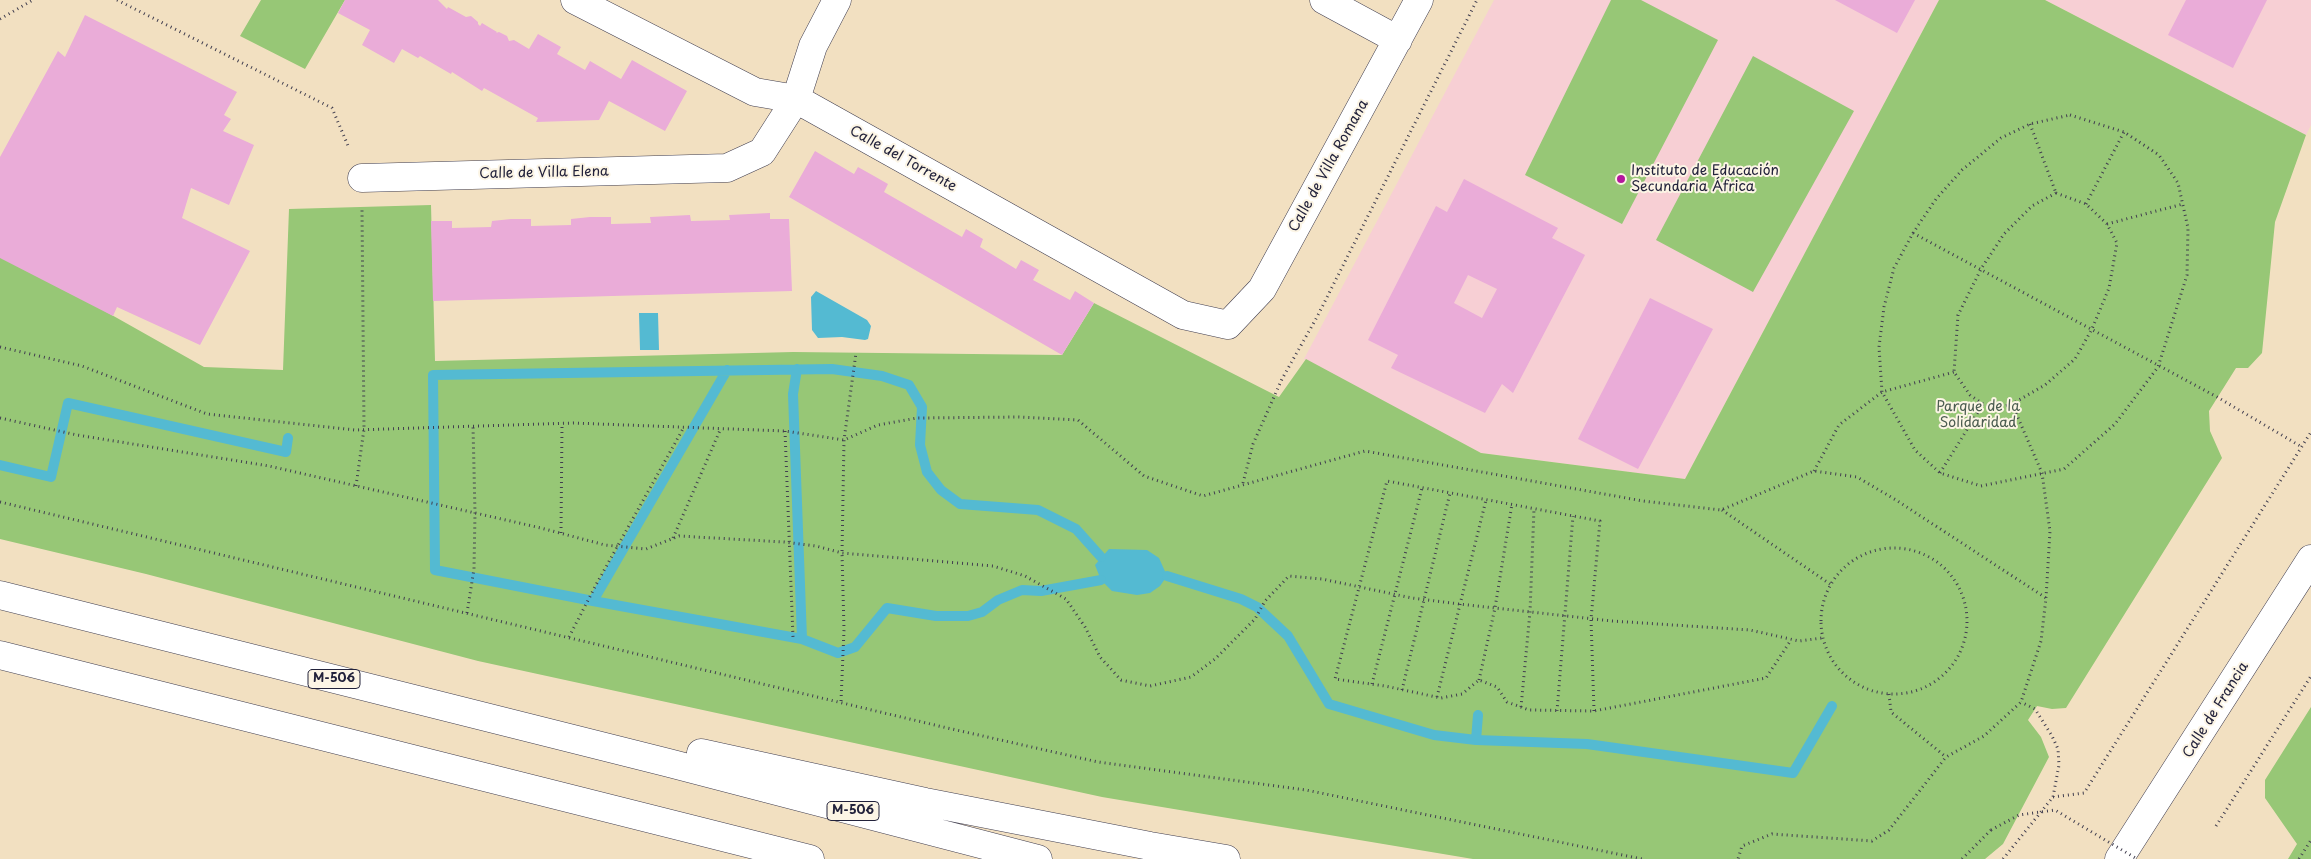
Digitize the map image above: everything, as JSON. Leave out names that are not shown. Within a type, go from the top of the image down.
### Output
[{"type":"main road","name":"Calle del Torrente","points":[[575,0],[754,92],[796,98],[1183,315],[1228,325]]},
{"type":"main road","points":[[796,98],[813,46],[837,0]]},
{"type":"main road","points":[[1324,0],[1398,40]]},
{"type":"main road","name":"Calle de Villa Romana","points":[[1228,325],[1262,289],[1419,0]]},
{"type":"main road","name":"Calle de Villa Elena","points":[[362,178],[727,168],[762,152],[796,98]]},
{"type":"main road","name":"Calle de Francia","points":[[2119,859],[2311,559]]},
{"type":"main road","name":"M-506","points":[[0,595],[669,763],[1038,859]]},
{"type":"main road","points":[[0,655],[810,859]]},
{"type":"main road","points":[[669,763],[693,751],[925,802],[1226,859]]},
{"type":"main road","points":[[543,792],[745,859]]},
{"type":"path","points":[[0,19],[32,0]]},
{"type":"path","points":[[117,0],[332,108],[362,178],[364,429],[356,486]]},
{"type":"path","points":[[1244,483],[1253,444],[1282,379],[1317,317],[1476,0]]},
{"type":"path","points":[[2070,115],[2124,132],[2159,155],[2178,183],[2188,228],[2187,275],[2158,367],[2115,424],[2064,469],[1981,486],[1940,473],[1915,450],[1882,392],[1879,347],[1884,306],[1894,268],[1912,233],[1936,198],[1962,170],[2001,138],[2030,124],[2070,115]]},
{"type":"path","points":[[2030,124],[2056,193]]},
{"type":"path","points":[[2086,204],[2124,132]]},
{"type":"path","points":[[2056,193],[2086,204],[2107,224],[2117,242],[2109,288],[2092,329],[2075,359],[2045,385],[2012,404],[1998,408],[1983,404],[1970,395],[1954,372],[1958,315],[1981,269],[2004,234],[2032,206],[2056,193]]},
{"type":"path","points":[[2107,224],[2183,204]]},
{"type":"path","points":[[1912,233],[2092,329],[2158,367],[2217,397],[2302,446]]},
{"type":"path","points":[[0,347],[82,366],[207,414],[364,429],[562,423],[785,431],[844,440],[878,425],[917,418],[1019,417],[1078,420],[1144,476],[1202,496],[1366,450],[1643,502],[1722,510],[1830,584]]},
{"type":"path","points":[[841,701],[844,440],[856,353]]},
{"type":"path","points":[[1814,471],[1839,425],[1882,392],[1954,372]]},
{"type":"path","points":[[1940,473],[1983,404]]},
{"type":"path","points":[[1738,859],[1742,846],[1772,834],[1872,842],[1889,830],[1946,757],[1984,736],[2021,702],[2041,641],[2050,531],[2042,474],[2012,404]]},
{"type":"path","points":[[0,418],[77,434],[269,466],[605,545],[646,549],[679,536],[792,543],[816,546],[842,554],[993,566],[1025,576],[1066,599],[1085,628],[1100,657],[1121,680],[1150,686],[1191,677],[1215,658],[1255,619],[1266,601],[1289,576],[1322,579],[1396,595],[1459,604],[1592,619],[1750,630],[1799,641],[1822,638]]},
{"type":"path","points":[[560,533],[562,423]]},
{"type":"path","points":[[467,613],[474,569],[473,426]]},
{"type":"path","points":[[569,637],[617,546],[684,427]]},
{"type":"path","points":[[673,538],[721,428]]},
{"type":"path","points":[[785,431],[792,543],[793,637]]},
{"type":"path","points":[[2053,797],[2084,793],[2311,432]]},
{"type":"path","points":[[1722,510],[1814,471],[1857,477],[1896,500],[2046,598]]},
{"type":"path","points":[[1512,504],[1495,608],[1479,680],[1462,694],[1441,698],[1372,684],[1335,679],[1387,481],[1534,508],[1600,521],[1592,619],[1594,711]]},
{"type":"path","points":[[1372,684],[1422,488]]},
{"type":"path","points":[[1402,690],[1450,493]]},
{"type":"path","points":[[1437,697],[1486,500]]},
{"type":"path","points":[[0,502],[1098,762],[1306,790],[1642,859]]},
{"type":"path","points":[[1521,708],[1530,612],[1534,508]]},
{"type":"path","points":[[1557,711],[1573,516]]},
{"type":"path","points":[[1889,547],[1916,551],[1939,562],[1962,593],[1968,618],[1964,645],[1948,672],[1924,689],[1898,695],[1875,692],[1850,680],[1832,661],[1822,638],[1821,611],[1830,584],[1846,565],[1865,554],[1889,547]]},
{"type":"path","points":[[1479,680],[1497,686],[1507,702],[1521,708],[1529,710],[1594,711],[1766,678],[1791,640]]},
{"type":"path","points":[[2216,826],[2311,676]]},
{"type":"path","points":[[1889,694],[1891,712],[1946,757]]},
{"type":"path","points":[[2003,859],[2053,797],[2059,765],[2058,749],[2035,709],[2021,702]]},
{"type":"path","points":[[1962,859],[1991,830],[2019,815],[2055,810],[2137,859]]},
{"type":"path","points":[[2299,859],[2311,840]]},
{"type":"shaded area","name":"Instituto de Educación Secundaria África","points":[[1494,0],[1939,0],[1685,479],[1481,453],[1304,359]]},
{"type":"shaded area","points":[[2045,0],[2311,0],[2311,125],[2306,135]]},
{"type":"green space","points":[[261,0],[345,0],[305,69],[240,36]]},
{"type":"green space","points":[[1611,0],[1641,0],[1718,40],[1622,224],[1525,175]]},
{"type":"green space","name":"Parque de la Solidaridad","points":[[1939,0],[2045,0],[2306,135],[2275,222],[2262,353],[2248,368],[2236,368],[2209,411],[2210,431],[2222,458],[2066,708],[2052,709],[2037,706],[2028,720],[2041,737],[2049,757],[2003,844],[1985,859],[1473,859],[1102,797],[478,661],[146,574],[0,539],[0,252],[204,367],[283,370],[289,209],[431,205],[435,361],[793,352],[1062,355],[1094,303],[1279,397],[1306,359],[1481,453],[1685,479]]},
{"type":"green space","points":[[1753,56],[1854,111],[1753,292],[1656,240]]},
{"type":"green space","points":[[2311,707],[2311,859],[2288,859],[2297,844],[2265,798],[2265,780]]},
{"type":"water","points":[[816,291],[867,320],[871,326],[868,339],[818,338],[812,330],[811,297]]},
{"type":"water","points":[[639,313],[658,313],[659,350],[640,350]]},
{"type":"water","points":[[1109,549],[1147,550],[1159,558],[1167,576],[1160,586],[1150,593],[1137,595],[1112,591],[1101,580],[1095,565]]},
{"type":"building","points":[[345,0],[438,0],[447,9],[448,7],[466,17],[471,16],[480,26],[482,23],[496,33],[499,32],[507,36],[509,41],[514,40],[529,49],[538,34],[561,47],[557,54],[585,70],[590,61],[621,79],[632,60],[687,91],[665,131],[609,101],[599,120],[536,122],[538,118],[484,88],[482,91],[452,72],[451,74],[420,56],[418,58],[402,49],[394,63],[362,45],[370,30],[338,13]]},
{"type":"building","points":[[1835,0],[1915,0],[1897,33]]},
{"type":"building","points":[[2186,0],[2267,0],[2233,68],[2168,35]]},
{"type":"building","points":[[85,15],[237,92],[224,115],[231,119],[223,131],[254,145],[229,205],[191,188],[182,218],[250,251],[200,345],[117,307],[113,316],[0,258],[0,157],[58,51],[65,57]]},
{"type":"building","points":[[815,151],[854,174],[858,167],[888,184],[884,192],[962,237],[966,229],[983,239],[980,247],[1016,269],[1021,260],[1039,270],[1033,280],[1070,300],[1075,291],[1094,303],[1062,355],[789,197]]},
{"type":"building","points":[[1464,179],[1558,228],[1552,238],[1585,255],[1513,393],[1502,384],[1485,413],[1391,368],[1398,355],[1368,340],[1436,206],[1447,212]],"holes":[[[1468,275],[1497,289],[1482,318],[1454,303]]]},
{"type":"building","points":[[770,213],[770,219],[789,219],[792,291],[433,301],[431,221],[452,221],[452,228],[491,227],[492,221],[511,219],[531,219],[531,226],[571,225],[571,219],[590,217],[611,217],[611,224],[651,223],[650,217],[690,215],[691,221],[730,220],[729,215]]},
{"type":"building","points":[[1650,298],[1713,329],[1638,469],[1578,439]]},
{"type":"waterway","points":[[797,369],[793,394],[802,639]]},
{"type":"waterway","points":[[1101,557],[1076,529],[1038,510],[960,504],[941,490],[927,472],[920,445],[922,407],[909,385],[882,376],[832,369],[433,375],[435,570],[802,639],[838,653],[855,647],[887,608],[936,616],[968,616],[982,612],[998,600],[1022,590],[1041,591],[1101,580]]},
{"type":"waterway","points":[[593,601],[727,370]]},
{"type":"waterway","points":[[0,465],[51,477],[68,403],[286,452],[288,438]]},
{"type":"waterway","points":[[1167,576],[1241,599],[1257,607],[1288,636],[1329,704],[1434,735],[1476,740],[1587,744],[1793,773],[1832,706]]},
{"type":"waterway","points":[[1476,740],[1478,715]]},
{"type":"place","name":"Instituto de Educación Secundaria África","points":[[1621,179]]}]
